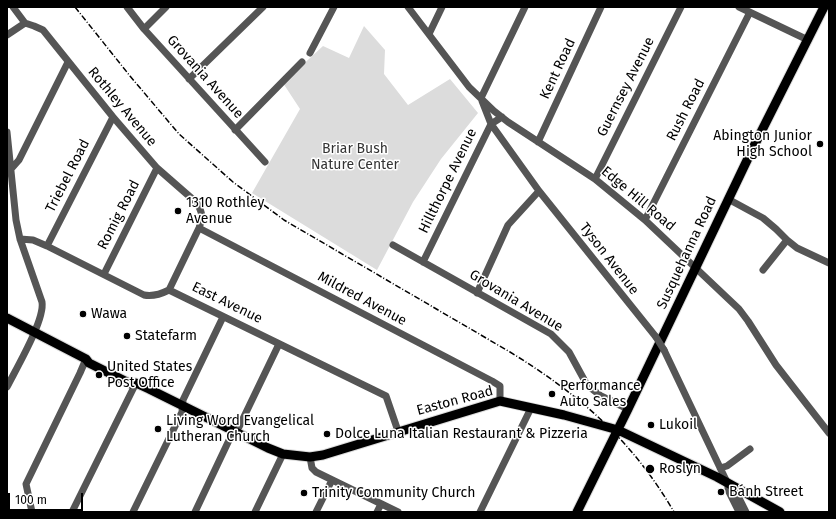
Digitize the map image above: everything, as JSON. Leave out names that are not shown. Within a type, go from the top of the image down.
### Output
[{"type":"main road","name":"Susquehanna Road","points":[[577,512],[728,200],[824,7]]},
{"type":"main road","name":"Easton Road","points":[[7,318],[86,359],[90,358],[133,378],[136,383],[283,454],[310,457],[332,453],[398,431],[500,401],[599,423],[618,430],[728,484],[780,512]]},
{"type":"street","points":[[7,35],[25,23],[13,7]]},
{"type":"street","name":"Grovania Avenue","points":[[127,7],[144,29],[265,162]]},
{"type":"street","points":[[144,29],[166,7]]},
{"type":"street","points":[[189,79],[263,7]]},
{"type":"street","points":[[310,53],[334,7]]},
{"type":"street","name":"Edge Hill Road","points":[[408,7],[469,87],[481,98],[502,117],[595,179],[645,220],[739,309],[776,365],[829,433]]},
{"type":"street","points":[[429,34],[442,7]]},
{"type":"street","points":[[481,98],[525,7]]},
{"type":"street","name":"Kent Road","points":[[538,142],[601,7]]},
{"type":"street","name":"Guernsey Avenue","points":[[595,179],[681,7]]},
{"type":"street","points":[[739,7],[808,40]]},
{"type":"street","name":"Rush Road","points":[[645,220],[750,12]]},
{"type":"street","name":"Rothley Avenue","points":[[25,23],[43,30],[113,117],[158,168],[197,203],[201,210],[202,218],[199,228]]},
{"type":"street","points":[[11,169],[19,160],[68,62]]},
{"type":"street","points":[[235,130],[302,62]]},
{"type":"street","name":"Tyson Avenue","points":[[481,98],[491,124],[540,191],[656,337],[664,350],[728,484],[738,496],[746,512]]},
{"type":"street","name":"Triebel Road","points":[[47,246],[113,117]]},
{"type":"street","name":"Hillthorpe Avenue","points":[[423,262],[491,124],[502,117]]},
{"type":"street","points":[[7,132],[16,220],[20,239],[43,306],[41,318],[7,387]]},
{"type":"street","name":"Romig Road","points":[[104,274],[158,168]]},
{"type":"street","points":[[477,293],[508,225],[540,191]]},
{"type":"street","points":[[728,200],[763,218],[797,248],[829,263]]},
{"type":"street","points":[[169,290],[199,228]]},
{"type":"street","name":"Mildred Avenue","points":[[199,228],[492,381],[500,386],[500,401]]},
{"type":"street","name":"East Avenue","points":[[20,239],[33,240],[47,246],[149,296],[169,290],[386,396],[398,431]]},
{"type":"street","points":[[763,270],[787,240]]},
{"type":"street","name":"Grovania Avenue","points":[[393,245],[551,334],[569,352],[587,385],[601,396],[628,409]]},
{"type":"street","points":[[133,512],[172,434],[182,412],[183,400],[223,317]]},
{"type":"street","points":[[195,512],[231,436],[239,428],[279,344]]},
{"type":"street","points":[[32,512],[26,484],[86,359]]},
{"type":"street","points":[[72,512],[136,383]]},
{"type":"street","points":[[480,512],[531,408]]},
{"type":"street","points":[[720,468],[727,466],[750,449]]},
{"type":"street","points":[[255,512],[283,454]]},
{"type":"street","points":[[310,457],[312,468],[316,472],[398,512]]},
{"type":"street","points":[[316,512],[332,480]]},
{"type":"street","name":"Tyson Avenue","points":[[728,484],[728,490],[739,512]]},
{"type":"street","points":[[377,512],[381,504]]},
{"type":"green space","name":"Briar Bush Nature Center","points":[[364,26],[385,50],[384,74],[408,105],[450,79],[478,113],[441,159],[413,202],[377,270],[252,193],[300,109],[283,83],[323,46],[349,58]]},
{"type":"railway","points":[[75,7],[179,134],[233,182],[284,220],[510,352],[559,385],[582,403],[622,441],[658,486],[674,512]]},
{"type":"place","name":"Abington Junior High School","points":[[820,144]]},
{"type":"place","name":"1310 Rothley Avenue","points":[[178,211]]},
{"type":"place","name":"Wawa","points":[[83,314]]},
{"type":"place","name":"Statefarm","points":[[127,336]]},
{"type":"place","name":"United States Post Office","points":[[99,375]]},
{"type":"place","name":"Performance Auto Sales","points":[[552,394]]},
{"type":"place","name":"Lukoil","points":[[651,425]]},
{"type":"place","name":"Living Word Evangelical Lutheran Church","points":[[158,429]]},
{"type":"place","name":"Dolce Luna Italian Restaurant & Pizzeria","points":[[327,434]]},
{"type":"place","name":"Roslyn","points":[[650,469]]},
{"type":"place","name":"Bánh Street","points":[[721,492]]},
{"type":"place","name":"Trinity Community Church","points":[[304,493]]}]
